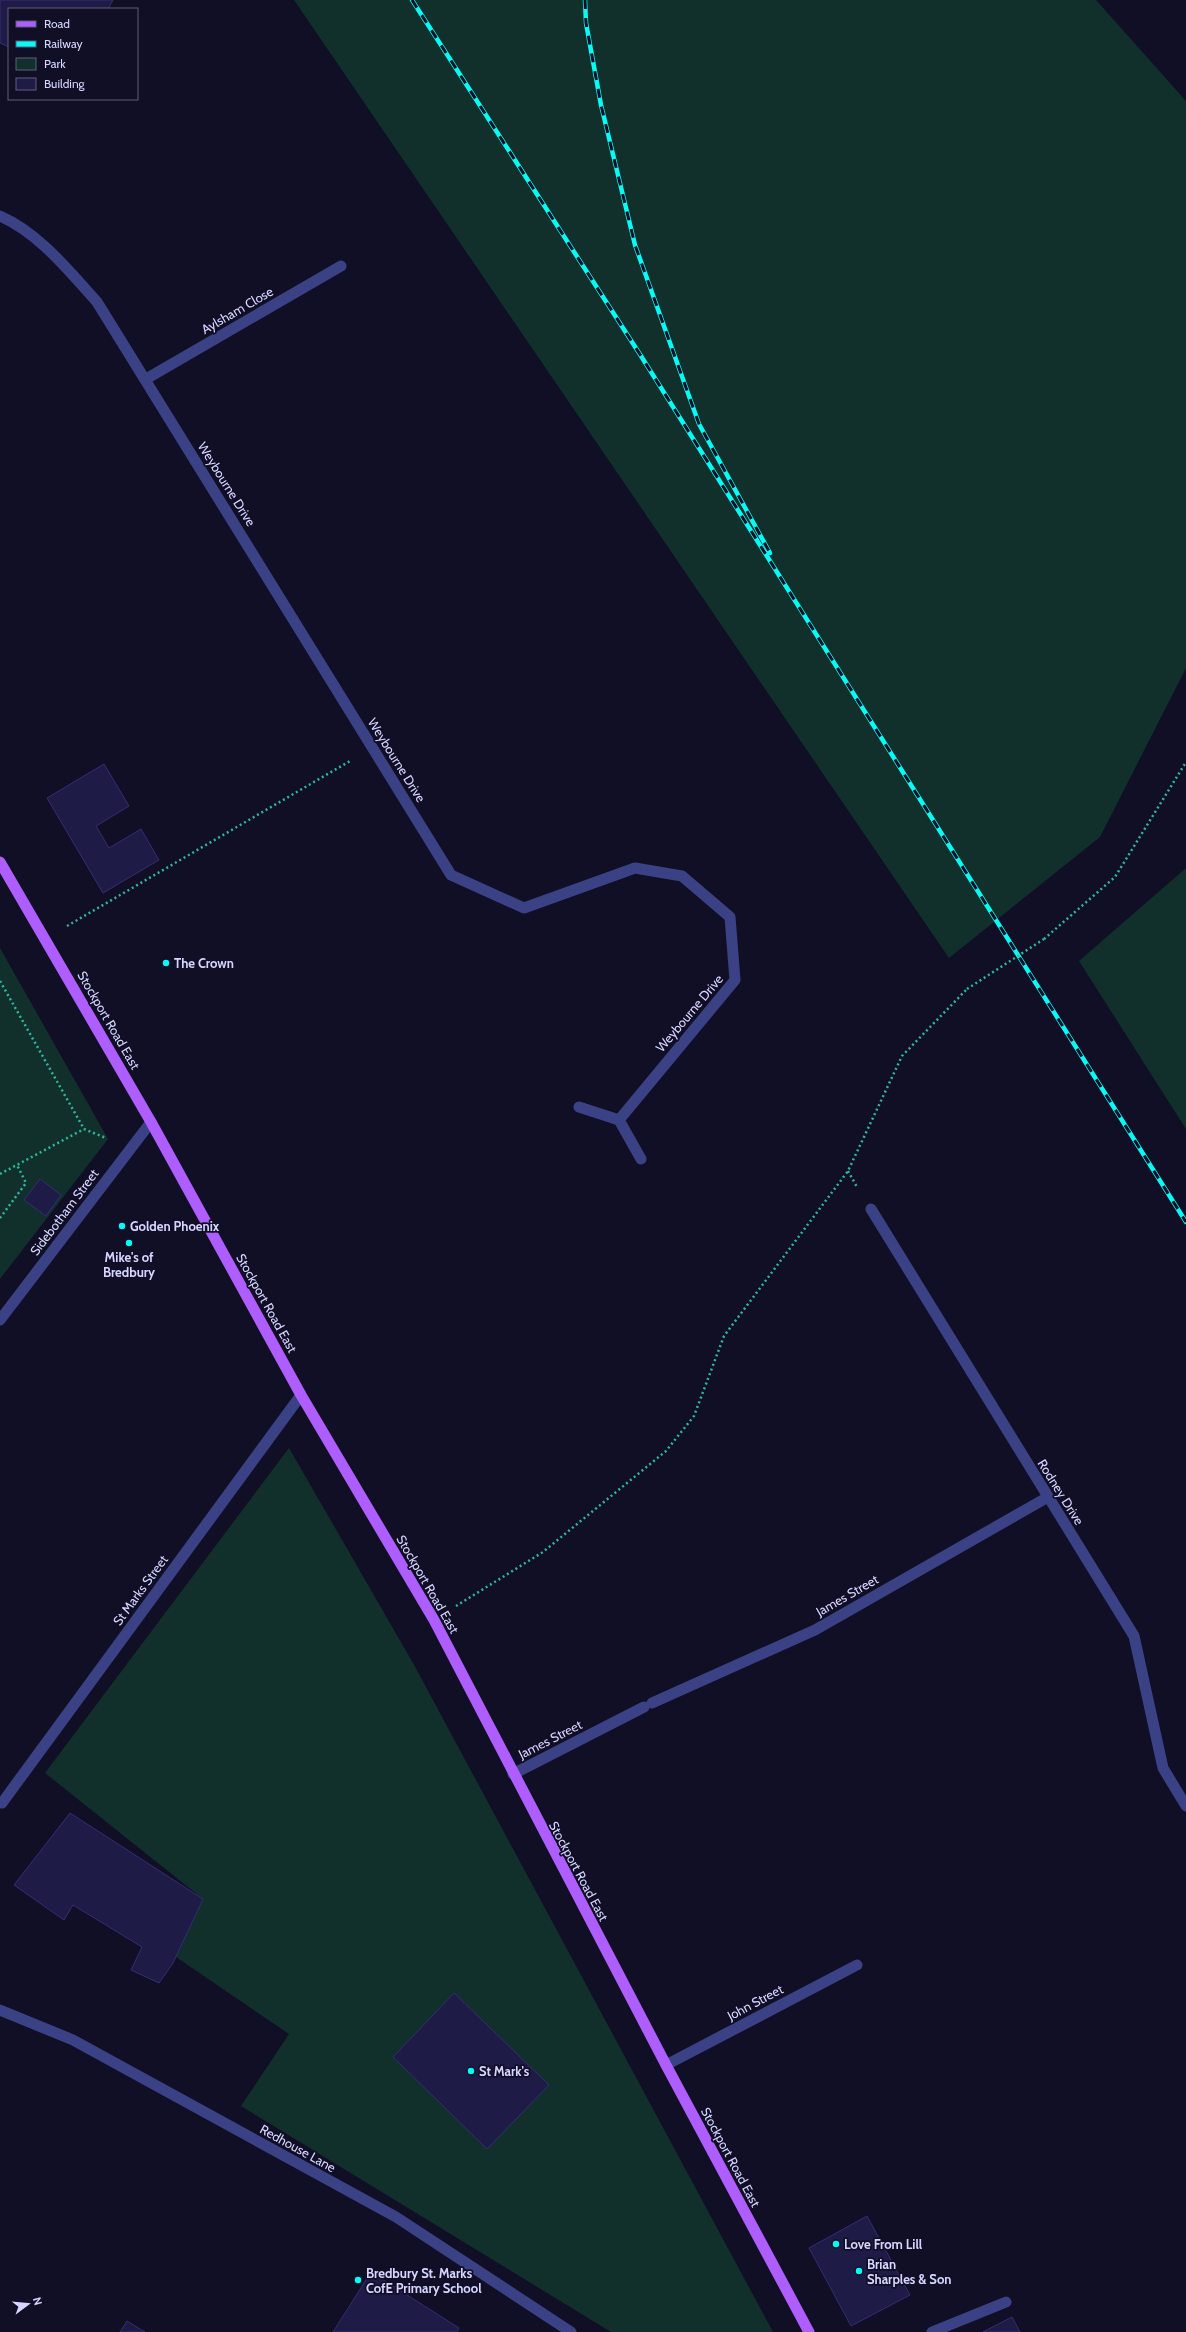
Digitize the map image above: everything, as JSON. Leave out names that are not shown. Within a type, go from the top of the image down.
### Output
[{"type":"main road","name":"Stockport Road East","points":[[0,862],[151,1122],[301,1395],[434,1620],[666,2065],[809,2332]]},
{"type":"street","name":"Weybourne Drive","points":[[0,216],[13,221],[53,254],[98,302],[451,875],[524,908],[635,868],[682,876],[730,917],[735,980],[619,1120]]},
{"type":"street","name":"Aylsham Close","points":[[146,379],[341,266]]},
{"type":"street","points":[[579,1107],[619,1120],[640,1159]]},
{"type":"street","name":"Sidebotham Street","points":[[0,1320],[151,1122]]},
{"type":"street","name":"Rodney Drive","points":[[871,1209],[1134,1636],[1163,1768],[1186,1806]]},
{"type":"street","name":"St Marks Street","points":[[2,1803],[301,1395]]},
{"type":"street","name":"James Street","points":[[513,1774],[648,1705],[815,1630],[1048,1497]]},
{"type":"street","name":"John Street","points":[[666,2065],[857,1965]]},
{"type":"street","name":"Redhouse Lane","points":[[0,2010],[73,2040],[396,2217],[571,2332]]},
{"type":"street","points":[[932,2332],[1006,2302]]},
{"type":"path","points":[[46,939],[373,748]]},
{"type":"path","points":[[434,1620],[543,1552],[666,1451],[694,1416],[724,1336],[848,1171],[902,1056],[967,989],[1044,939],[1115,877],[1186,762]]},
{"type":"path","points":[[0,981],[84,1129],[0,1174]]},
{"type":"path","points":[[0,1218],[26,1183],[16,1165]]},
{"type":"green space","points":[[294,0],[1096,0],[1186,101],[1186,668],[1100,837],[949,958]]},
{"type":"green space","points":[[1186,868],[1186,1129],[1079,961]]},
{"type":"green space","points":[[0,948],[108,1139],[0,1279]]},
{"type":"green space","points":[[289,1448],[413,1663],[773,2332],[611,2332],[241,2106],[289,2034],[176,1957],[203,1899],[45,1773]]},
{"type":"building","points":[[0,0],[113,0],[109,8],[8,8],[8,47],[0,43]]},
{"type":"building","points":[[104,764],[129,806],[96,826],[109,848],[141,829],[159,860],[103,893],[47,798]]},
{"type":"building","points":[[40,1179],[61,1195],[46,1216],[24,1200]]},
{"type":"building","points":[[70,1813],[203,1899],[173,1963],[159,1983],[131,1970],[142,1947],[73,1905],[64,1920],[14,1885]]},
{"type":"building","name":"St Mark's","points":[[454,1993],[549,2085],[487,2149],[393,2057]]},
{"type":"building","name":"Brian Sharples & Son","points":[[867,2216],[910,2295],[851,2326],[809,2248]]},
{"type":"building","points":[[371,2272],[459,2328],[457,2332],[333,2332]]},
{"type":"building","points":[[1012,2317],[1020,2332],[983,2332]]},
{"type":"building","points":[[127,2321],[145,2332],[120,2332]]},
{"type":"railway","points":[[412,0],[641,356],[1186,1222]]},
{"type":"railway","points":[[585,0],[586,23],[601,105],[635,245],[699,424],[770,553]]},
{"type":"place","name":"The Crown","points":[[166,963]]},
{"type":"place","name":"Golden Phoenix","points":[[122,1226]]},
{"type":"place","name":"Mike's of Bredbury","points":[[129,1243]]},
{"type":"place","name":"St Mark's","points":[[471,2071]]},
{"type":"place","name":"Love From Lill","points":[[836,2244]]},
{"type":"place","name":"Brian Sharples & Son","points":[[859,2271]]},
{"type":"place","name":"Bredbury St. Marks CofE Primary School","points":[[358,2280]]}]
